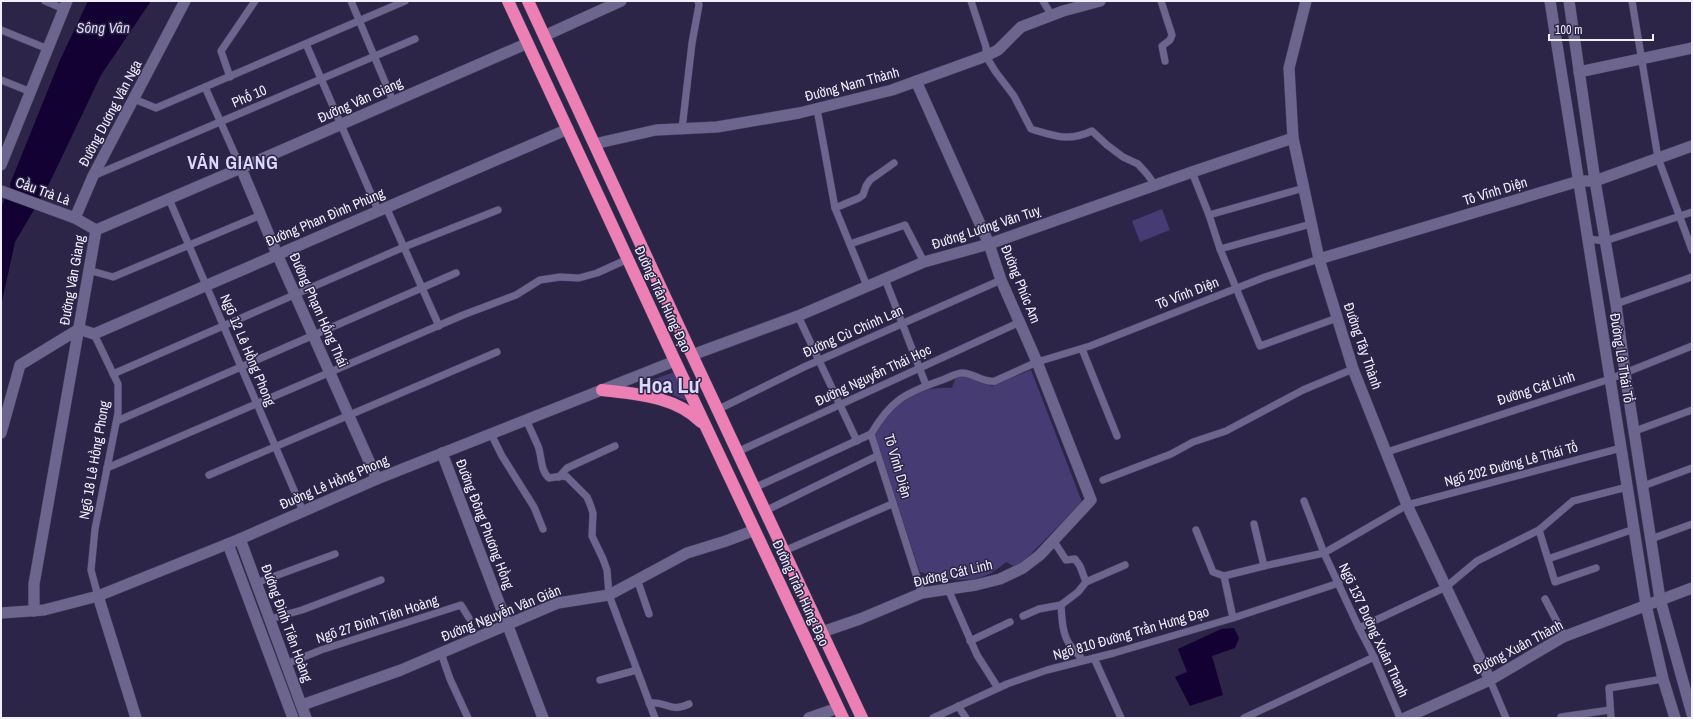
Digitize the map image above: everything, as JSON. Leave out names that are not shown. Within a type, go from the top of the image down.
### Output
[{"type":"highway","name":"Đường Trân Hưng Đạo","points":[[508,1],[675,361],[841,713]]},
{"type":"highway","name":"Đường Trân Hưng Đạo","points":[[528,1],[862,718]]},
{"type":"highway","points":[[528,43],[544,36]]},
{"type":"highway","points":[[675,361],[692,355]]},
{"type":"highway","points":[[602,390],[673,402],[691,412],[707,428]]},
{"type":"street","points":[[1,165],[65,5],[44,1]]},
{"type":"street","name":"Đường Dương Vân Nga","points":[[75,218],[93,176],[185,1]]},
{"type":"street","points":[[230,77],[221,51],[255,1]]},
{"type":"street","points":[[352,1],[393,101]]},
{"type":"street","points":[[134,98],[156,108],[405,1]]},
{"type":"street","points":[[544,36],[621,1]]},
{"type":"street","points":[[682,129],[692,43],[699,5],[698,1]]},
{"type":"street","points":[[971,1],[986,47],[986,56],[995,71],[1014,96],[1031,129],[1062,138],[1079,137],[1092,131],[1123,157],[1138,164],[1155,185]]},
{"type":"street","points":[[1043,1],[1052,16]]},
{"type":"street","name":"Đường Nam Thành","points":[[594,144],[656,130],[717,128],[817,108],[892,90],[986,56],[998,50],[1021,27],[1100,1]]},
{"type":"street","points":[[1161,1],[1172,35],[1170,40],[1162,46],[1165,61]]},
{"type":"street","name":"Đường Tây Thành","points":[[1306,1],[1289,68],[1293,138],[1319,259],[1353,369],[1407,506],[1490,680]]},
{"type":"street","points":[[1632,1],[1658,158],[1692,250]]},
{"type":"street","points":[[1551,4],[1569,3]]},
{"type":"street","name":"Đường Lê Thái Tổ","points":[[1569,3],[1660,600],[1692,714]]},
{"type":"street","name":"Đường Lê Thái Tổ","points":[[1551,4],[1646,605],[1663,679],[1675,718]]},
{"type":"street","points":[[1,30],[48,49]]},
{"type":"street","name":"Phố 10","points":[[93,176],[415,39]]},
{"type":"street","name":"Đường Vân Giang","points":[[34,611],[34,584],[96,230],[528,43]]},
{"type":"street","points":[[306,44],[322,79],[340,125],[382,208],[404,247],[439,326]]},
{"type":"street","points":[[1579,72],[1692,48]]},
{"type":"street","points":[[1,80],[31,92]]},
{"type":"street","name":"Đường Phúc Am","points":[[916,81],[989,244],[1000,280],[1037,362],[1091,500]]},
{"type":"street","name":"Đường Phạm Hống Thái","points":[[205,87],[377,479]]},
{"type":"street","points":[[817,108],[835,208],[867,286]]},
{"type":"street","name":"Đường Phan Đình Phùng","points":[[94,334],[206,284],[568,129]]},
{"type":"street","name":"Đường Lương Văn Tuỵ","points":[[692,355],[798,316],[924,262],[989,244],[1293,138]]},
{"type":"street","name":"Tô Vĩnh Diện","points":[[922,593],[892,504],[871,434],[885,411],[902,396],[926,385],[962,373],[984,381],[995,381],[1037,362],[1082,348],[1319,259],[1579,181],[1595,181],[1692,146]]},
{"type":"street","points":[[835,208],[863,195],[870,180],[894,163]]},
{"type":"street","points":[[1192,172],[1209,215],[1220,249],[1260,346],[1337,318]]},
{"type":"street","points":[[1209,215],[1304,188]]},
{"type":"street","name":"Cầu Trà Là","points":[[1,192],[75,218]]},
{"type":"street","name":"Ngõ 12 Lê Hồng Phong","points":[[169,199],[303,511]]},
{"type":"street","points":[[113,374],[404,247],[498,210]]},
{"type":"street","points":[[1588,239],[1605,241],[1692,212]]},
{"type":"street","points":[[88,270],[113,277],[261,215]]},
{"type":"street","points":[[75,218],[96,230]]},
{"type":"street","points":[[1220,249],[1311,224]]},
{"type":"street","points":[[850,244],[905,225],[924,262]]},
{"type":"street","points":[[107,468],[439,326],[516,295],[540,280],[560,277],[579,278],[597,273],[628,259]]},
{"type":"street","points":[[117,420],[456,273]]},
{"type":"street","points":[[1616,304],[1692,277]]},
{"type":"street","points":[[885,279],[926,385]]},
{"type":"street","name":"Đường Cù Chính Lan","points":[[718,410],[818,360],[1000,280]]},
{"type":"street","points":[[798,316],[857,441]]},
{"type":"street","name":"Đường Nguyễn Thái Học","points":[[737,452],[1020,322]]},
{"type":"street","points":[[1,433],[20,365],[79,329],[94,334]]},
{"type":"street","name":"Ngõ 18 Lê Hồng Phong","points":[[94,334],[118,384],[117,420],[95,529],[91,570],[98,596]]},
{"type":"street","name":"Đường Cát Linh","points":[[1387,452],[1610,379],[1692,346]]},
{"type":"street","points":[[1082,348],[1117,436]]},
{"type":"street","points":[[209,475],[497,352]]},
{"type":"street","name":"Đuờng Lê Hồng Phong","points":[[1,613],[44,610],[98,596],[240,539],[377,479],[675,361]]},
{"type":"street","points":[[1103,480],[1171,454],[1194,442],[1226,431],[1303,390],[1353,369]]},
{"type":"street","points":[[1635,431],[1692,410]]},
{"type":"street","points":[[526,420],[538,447],[542,468],[546,475],[549,478],[567,477],[587,497],[593,512],[592,536],[607,570],[609,595],[655,718]]},
{"type":"street","points":[[491,434],[515,478],[534,507],[543,529]]},
{"type":"street","points":[[754,488],[871,434]]},
{"type":"street","points":[[559,477],[567,468],[615,446]]},
{"type":"street","name":"Ngõ 202 Đường Lê Thái Tổ","points":[[1224,576],[1324,553],[1407,506],[1621,448]]},
{"type":"street","name":"Đường Đông Phương Hồng","points":[[442,453],[543,718]]},
{"type":"street","points":[[765,511],[877,456]]},
{"type":"street","points":[[1643,486],[1692,468]]},
{"type":"street","points":[[1359,628],[1446,587],[1477,560],[1539,530],[1573,501],[1628,487]]},
{"type":"street","name":"Đường Cát Linh","points":[[822,632],[860,619],[922,593],[976,585],[1000,579],[1023,568],[1040,555],[1091,500]]},
{"type":"street","name":"Ngõ 137 Đường Xuân Thanh","points":[[1304,501],[1324,553],[1359,628],[1374,656],[1400,718]]},
{"type":"street","points":[[784,551],[892,504]]},
{"type":"street","points":[[1254,524],[1264,566]]},
{"type":"street","points":[[1651,539],[1692,524]]},
{"type":"street","points":[[1548,559],[1634,529]]},
{"type":"street","name":"Đường Nguyễn Văn Giản","points":[[302,705],[401,670],[558,603],[609,595],[637,578],[687,553],[755,530]]},
{"type":"street","points":[[1196,530],[1213,572],[1224,576],[1233,618]]},
{"type":"street","points":[[1539,530],[1555,582],[1596,568]]},
{"type":"street","name":"Đướng Đinh Tiên Hoàng","points":[[240,539],[306,718]]},
{"type":"street","points":[[1053,540],[1066,560],[1075,559],[1080,566],[1086,582]]},
{"type":"street","name":"Đướng Đinh Tiên Hoàng","points":[[228,544],[293,718]]},
{"type":"street","points":[[256,583],[335,554]]},
{"type":"street","points":[[1023,616],[1039,609],[1061,605],[1078,592],[1086,582],[1125,565]]},
{"type":"street","points":[[637,578],[649,614]]},
{"type":"street","points":[[270,620],[302,610],[381,580]]},
{"type":"street","name":"Ngõ 810 Đường Trần Hưng Đạo","points":[[933,718],[998,688],[1047,670],[1233,618],[1339,583]]},
{"type":"street","name":"Đường Xuân Thành","points":[[1405,718],[1490,680],[1565,637],[1692,588]]},
{"type":"street","points":[[948,589],[970,641],[998,688]]},
{"type":"street","points":[[98,596],[136,718]]},
{"type":"street","points":[[1545,599],[1565,637]]},
{"type":"street","points":[[1061,605],[1065,636],[1070,645],[1083,660]]},
{"type":"street","name":"Ngõ 27 Đinh Tiên Hoàng","points":[[286,664],[321,650],[461,606],[469,618]]},
{"type":"street","points":[[970,641],[1010,622]]},
{"type":"street","points":[[441,653],[450,679],[468,718]]},
{"type":"street","points":[[1244,718],[1374,656]]},
{"type":"street","points":[[1094,658],[1121,718]]},
{"type":"street","points":[[600,680],[637,670]]},
{"type":"street","points":[[1611,718],[1609,688],[1663,679]]},
{"type":"street","points":[[1490,680],[1506,718]]},
{"type":"street","points":[[649,703],[656,702],[677,709],[689,704]]},
{"type":"street","points":[[958,706],[966,718]]},
{"type":"street","points":[[1560,717],[1610,710]]},
{"type":"street","points":[[809,718],[841,713]]},
{"type":"shaded area","points":[[1162,209],[1170,230],[1140,242],[1132,221]]},
{"type":"shaded area","points":[[1031,370],[1082,502],[1017,568],[1006,562],[996,570],[986,575],[976,579],[965,580],[943,578],[920,572],[873,433],[876,432],[882,421],[898,404],[917,393],[940,388],[952,388],[956,377],[965,376],[992,386]]},
{"type":"shaded area","points":[[674,372],[687,401],[671,394],[644,388],[642,386],[644,383]]},
{"type":"water","name":"Sông Vân","points":[[88,1],[151,1],[101,75],[48,186],[15,242],[1,306],[1,208],[5,198],[11,190],[10,184],[60,60]]},
{"type":"water","points":[[1234,628],[1239,638],[1235,648],[1212,656],[1223,695],[1190,706],[1175,677],[1187,672],[1178,649],[1221,629]]},
{"type":"district","name":"VÂN GIANG","points":[[233,163]]},
{"type":"district","name":"Hoa Lư","points":[[669,385]]}]
